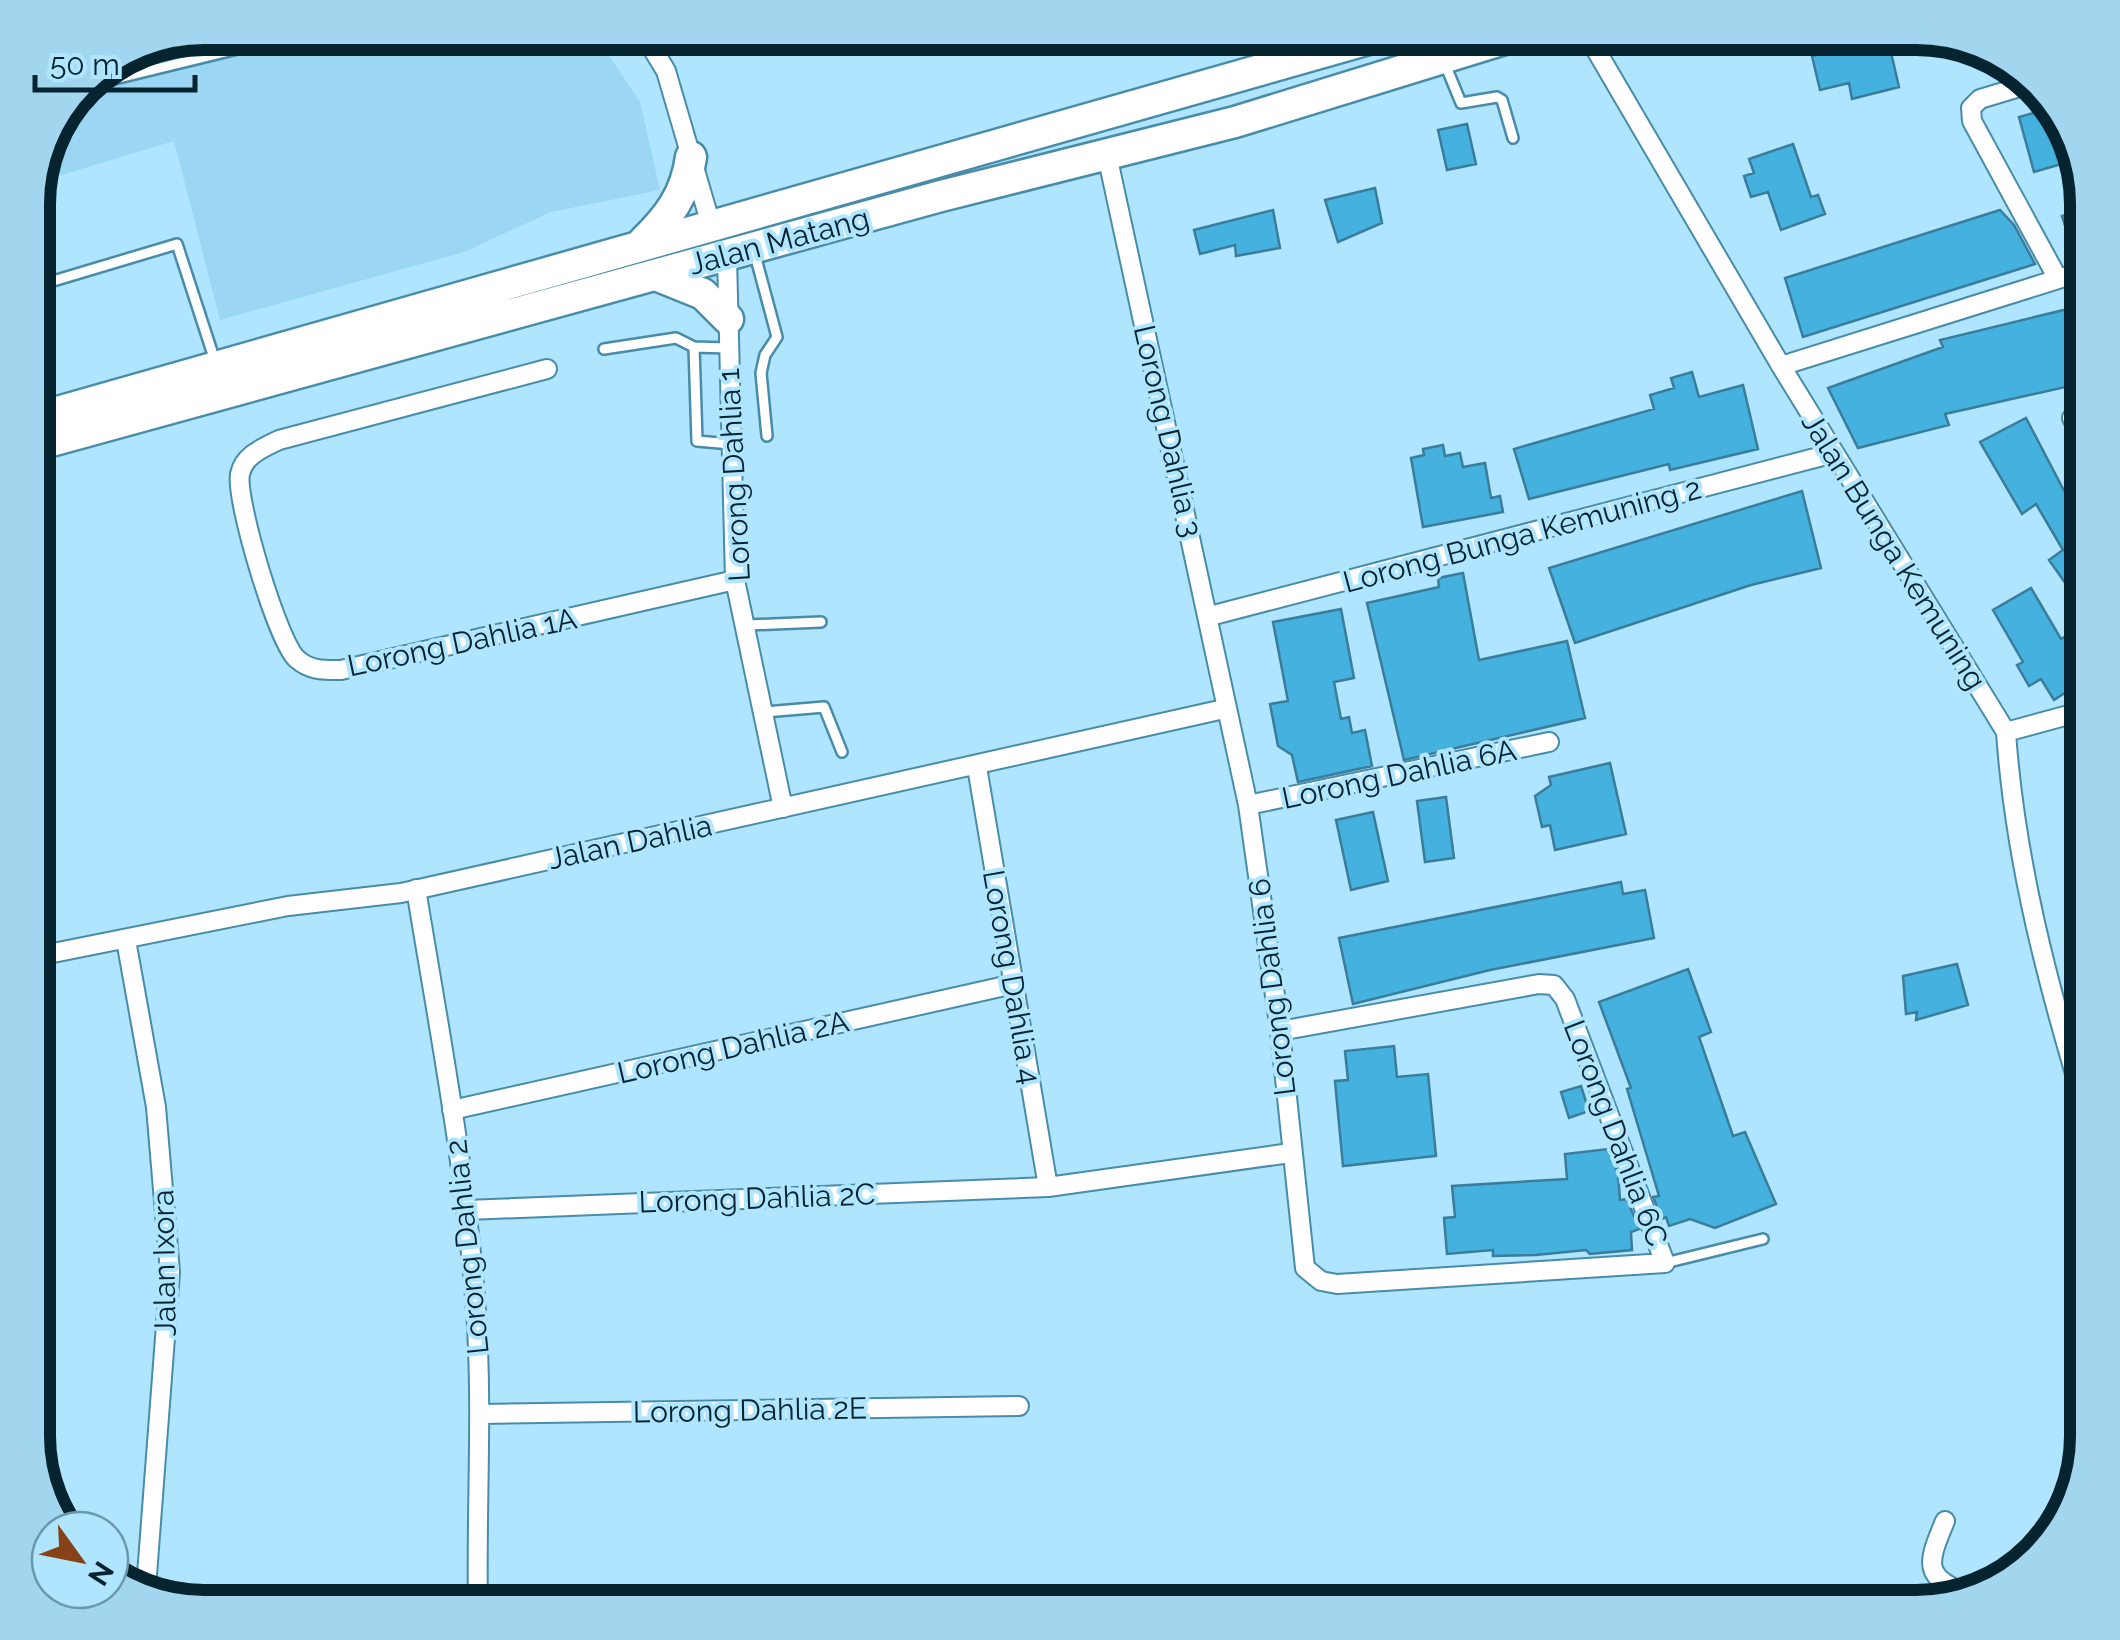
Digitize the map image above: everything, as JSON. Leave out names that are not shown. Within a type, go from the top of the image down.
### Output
[{"type":"main road","name":"Jalan Matang","points":[[50,414],[710,224],[910,173],[1329,50]]},
{"type":"main road","name":"Jalan Matang","points":[[50,441],[754,248],[1314,100],[1463,50]]},
{"type":"main road","points":[[641,244],[666,220],[678,200],[688,180],[691,157]]},
{"type":"main road","points":[[710,224],[728,247],[754,248]]},
{"type":"main road","points":[[656,275],[703,294],[728,334]]},
{"type":"street","points":[[653,50],[666,71],[710,224]]},
{"type":"street","name":"Jalan Bunga Kemuning","points":[[1597,50],[1781,366],[2006,732],[2011,802],[2050,993],[2070,1057]]},
{"type":"street","points":[[2017,88],[1980,99],[1971,108],[1972,120],[2058,279]]},
{"type":"street","name":"Lorong Dahlia 3","points":[[1107,154],[1210,616],[1224,709]]},
{"type":"street","name":"Lorong Dahlia 1","points":[[754,248],[728,334],[736,580],[784,808]]},
{"type":"street","points":[[1781,366],[2070,275]]},
{"type":"street","name":"Lorong Dahlia 1A","points":[[547,369],[279,440],[254,452],[240,470],[238,500],[283,637],[295,658],[316,670],[341,670],[736,580]]},
{"type":"street","name":"Lorong Bunga Kemuning 2","points":[[1210,616],[1834,453]]},
{"type":"street","name":"Jalan Dahlia","points":[[50,954],[288,906],[416,889],[1224,709]]},
{"type":"street","name":"Lorong Dahlia 6","points":[[1224,709],[1248,805],[1280,1032],[1290,1153],[1306,1268],[1322,1281],[1337,1284],[1665,1263]]},
{"type":"street","points":[[2006,732],[2070,715]]},
{"type":"street","name":"Lorong Dahlia 6A","points":[[1248,805],[1549,742]]},
{"type":"street","name":"Lorong Dahlia 4","points":[[977,767],[1048,1187]]},
{"type":"street","name":"Lorong Dahlia 2","points":[[416,889],[467,1210],[482,1414],[475,1476],[478,1590]]},
{"type":"street","name":"Jalan Ixora","points":[[126,940],[156,1107],[170,1272],[147,1578]]},
{"type":"street","name":"Lorong Dahlia 2A","points":[[452,1110],[1014,984]]},
{"type":"street","name":"Lorong Dahlia 6C","points":[[1280,1032],[1554,985],[1566,999],[1665,1263]]},
{"type":"street","name":"Lorong Dahlia 2C","points":[[467,1210],[1048,1187],[1290,1153]]},
{"type":"street","name":"Lorong Dahlia 2E","points":[[482,1414],[1019,1406]]},
{"type":"street","points":[[1945,1521],[1933,1551],[1932,1570],[1939,1583],[1948,1587]]},
{"type":"lane","points":[[115,78],[233,50]]},
{"type":"lane","points":[[1443,56],[1461,104],[1497,97],[1502,100],[1512,138]]},
{"type":"lane","points":[[50,282],[178,244],[216,366]]},
{"type":"lane","points":[[754,248],[776,337],[765,355],[761,373],[767,436]]},
{"type":"lane","points":[[604,348],[676,338],[694,346],[728,334]]},
{"type":"lane","points":[[694,346],[697,442],[731,444]]},
{"type":"lane","points":[[748,625],[821,622]]},
{"type":"lane","points":[[764,712],[824,706],[842,752]]},
{"type":"lane","points":[[1665,1263],[1762,1239]]},
{"type":"shaded area","points":[[605,50],[640,102],[660,190],[551,212],[464,252],[220,320],[174,141],[53,178],[66,136],[102,88],[145,62],[174,53]]},
{"type":"building","points":[[1836,50],[1865,50],[1866,54],[1890,50],[1899,87],[1852,99],[1849,83],[1820,90],[1812,56]]},
{"type":"building","points":[[2039,111],[2064,163],[2034,172],[2019,117]]},
{"type":"building","points":[[1467,124],[1476,164],[1447,170],[1438,130]]},
{"type":"building","points":[[1793,144],[1811,197],[1818,195],[1825,214],[1781,230],[1768,192],[1751,197],[1744,176],[1754,173],[1749,159]]},
{"type":"building","points":[[1375,188],[1382,223],[1338,242],[1325,200]]},
{"type":"building","points":[[1273,210],[1280,248],[1236,256],[1235,245],[1200,254],[1194,230]]},
{"type":"building","points":[[2000,210],[2014,225],[2035,264],[1803,337],[1785,278]]},
{"type":"building","points":[[2070,213],[2070,242],[2062,216]]},
{"type":"building","points":[[2070,308],[2070,386],[1945,414],[1949,425],[1858,448],[1828,388],[1943,347],[1940,340]]},
{"type":"building","points":[[1692,372],[1699,397],[1743,385],[1758,449],[1670,470],[1669,464],[1529,499],[1514,449],[1654,409],[1650,395],[1674,388],[1671,378]]},
{"type":"building","points":[[2026,418],[2070,502],[2070,590],[2049,560],[2063,550],[2036,504],[2022,514],[1980,442]]},
{"type":"building","points":[[1443,445],[1445,456],[1460,453],[1463,467],[1485,463],[1491,498],[1500,496],[1503,512],[1423,527],[1411,458],[1424,455],[1423,449]]},
{"type":"building","points":[[1802,491],[1821,568],[1751,585],[1575,643],[1549,568]]},
{"type":"building","points":[[1463,573],[1479,660],[1567,641],[1585,718],[1404,760],[1367,603],[1439,587],[1438,578]]},
{"type":"building","points":[[2031,588],[2061,639],[2066,636],[2070,645],[2070,690],[2054,700],[2041,679],[2029,686],[2017,665],[2023,662],[1993,610]]},
{"type":"building","points":[[1341,609],[1354,678],[1334,682],[1341,719],[1349,717],[1352,733],[1365,730],[1372,766],[1298,782],[1292,755],[1278,746],[1270,704],[1288,701],[1273,622]]},
{"type":"building","points":[[1610,763],[1626,834],[1555,850],[1550,825],[1542,827],[1535,796],[1551,785],[1549,777]]},
{"type":"building","points":[[1446,797],[1454,858],[1425,862],[1417,801]]},
{"type":"building","points":[[1373,812],[1388,881],[1351,890],[1336,820]]},
{"type":"building","points":[[1621,882],[1623,894],[1645,890],[1654,938],[1490,970],[1353,1004],[1339,938]]},
{"type":"building","points":[[1957,964],[1968,1005],[1916,1020],[1917,1012],[1906,1014],[1903,976]]},
{"type":"building","points":[[1688,969],[1711,1032],[1699,1037],[1733,1136],[1745,1132],[1776,1204],[1715,1228],[1690,1219],[1669,1226],[1666,1217],[1662,1219],[1653,1197],[1659,1196],[1627,1089],[1631,1088],[1599,1002]]},
{"type":"building","points":[[1394,1046],[1397,1077],[1428,1074],[1436,1156],[1343,1166],[1335,1081],[1348,1080],[1345,1051]]},
{"type":"building","points":[[1581,1086],[1589,1111],[1569,1118],[1561,1092]]},
{"type":"building","points":[[1608,1149],[1618,1173],[1620,1200],[1627,1199],[1639,1229],[1631,1232],[1632,1250],[1590,1254],[1586,1250],[1493,1256],[1493,1250],[1447,1254],[1444,1218],[1455,1217],[1452,1186],[1567,1179],[1565,1154]]}]
